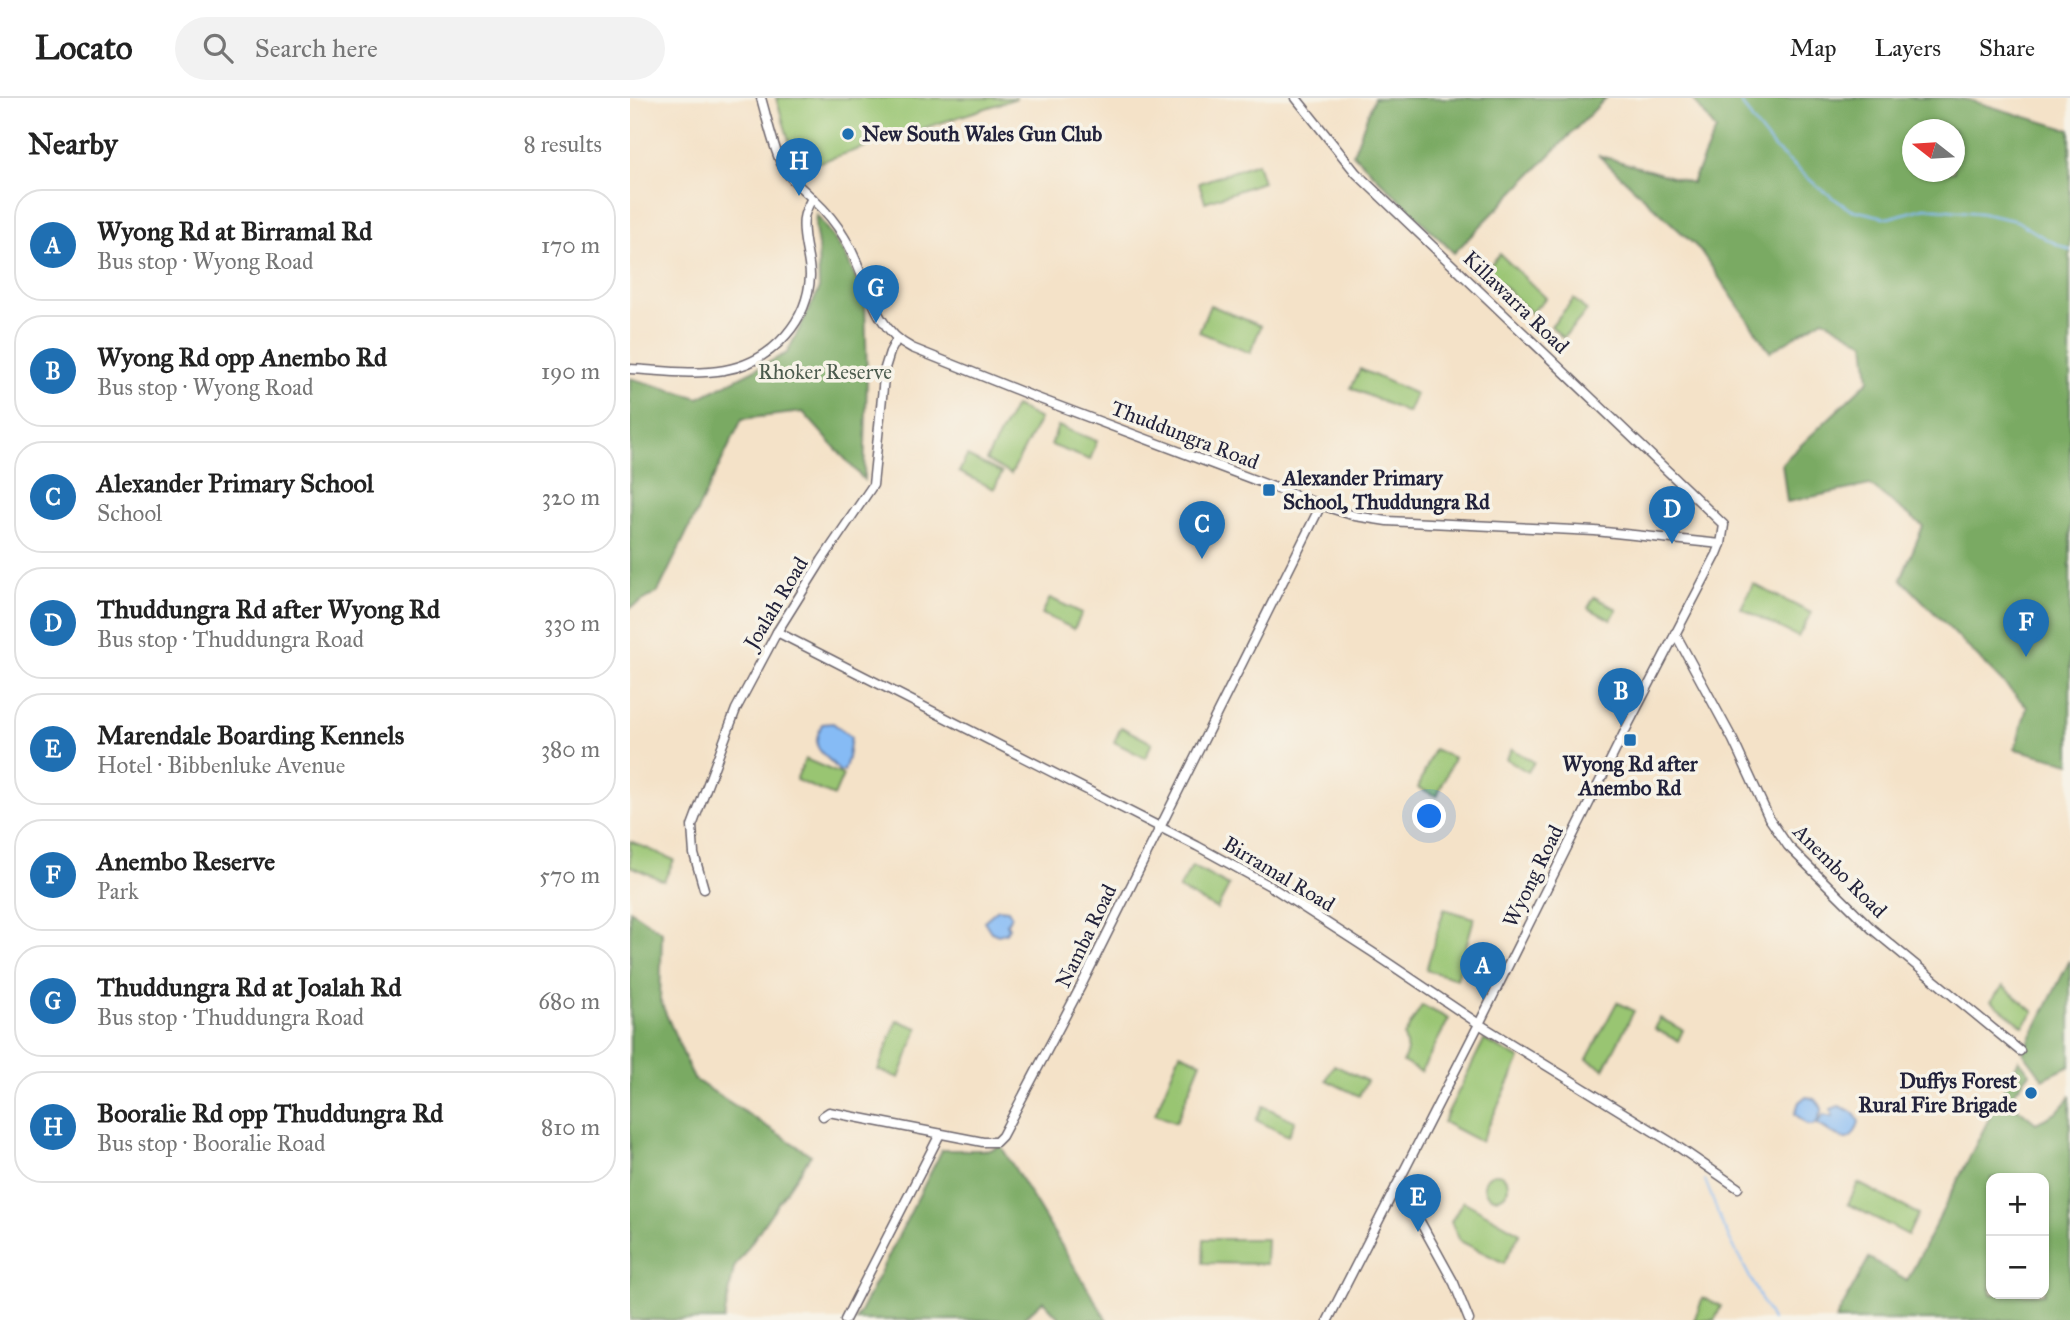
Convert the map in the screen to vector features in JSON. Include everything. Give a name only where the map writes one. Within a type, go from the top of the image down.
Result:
[{"type":"street","name":"Thuddungra Road","points":[[761,98],[784,168],[830,216],[843,234],[878,317],[897,339],[912,348],[1355,516],[1387,521],[1595,531],[1721,544]]},
{"type":"street","name":"Killawarra Road","points":[[1296,98],[1356,173],[1722,522]]},
{"type":"street","points":[[630,369],[704,373],[726,370],[742,367],[775,346],[798,318],[807,295],[810,270],[804,218],[812,198]]},
{"type":"street","name":"Joalah Road","points":[[704,889],[694,854],[692,826],[736,709],[777,632],[829,548],[873,485],[885,368],[897,339]]},
{"type":"street","name":"Namba Road","points":[[822,1116],[829,1112],[989,1143],[996,1142],[1002,1136],[1081,986],[1321,505]]},
{"type":"street","name":"Wyong Road","points":[[1328,1320],[1721,544],[1724,530],[1722,522]]},
{"type":"street","name":"Birramal Road","points":[[777,632],[1197,845],[1270,886],[1479,1024],[1674,1144],[1738,1188]]},
{"type":"street","name":"Anembo Road","points":[[1675,632],[1718,710],[1769,818],[1787,846],[1872,929],[2020,1051]]},
{"type":"street","points":[[845,1320],[940,1134]]},
{"type":"street","points":[[1396,1186],[1406,1196],[1454,1283],[1469,1320]]},
{"type":"green space","name":"New South Wales Gun Club","points":[[776,98],[1017,98],[798,169]]},
{"type":"green space","points":[[1374,98],[1606,98],[1454,253],[1353,154]]},
{"type":"green space","points":[[1692,98],[1951,98],[1969,100],[2070,130],[2070,763],[2015,749],[2027,707],[1901,579],[1923,526],[1870,485],[1787,502],[1782,463],[1869,380],[1865,343],[1823,319],[1770,352],[1700,250],[1598,155],[1692,183],[1716,130]]},
{"type":"green space","points":[[1257,163],[1263,182],[1205,202],[1199,183]]},
{"type":"green space","name":"Rhoker Reserve","points":[[816,214],[845,254],[865,299],[867,378],[864,480],[803,412],[742,419],[658,592],[630,608],[630,378],[699,398],[787,353],[819,290]]},
{"type":"green space","points":[[1500,254],[1546,298],[1531,313],[1486,269]]},
{"type":"green space","points":[[1574,299],[1587,311],[1563,338],[1551,326]]},
{"type":"green space","points":[[1210,305],[1261,326],[1250,353],[1199,332]]},
{"type":"green space","points":[[1360,369],[1416,394],[1408,413],[1351,388]]},
{"type":"green space","points":[[1015,406],[1040,419],[1011,474],[986,460]]},
{"type":"green space","points":[[1058,426],[1097,441],[1090,460],[1051,445]]},
{"type":"green space","points":[[967,456],[1002,473],[994,489],[959,472]]},
{"type":"green space","points":[[1753,584],[1811,613],[1798,637],[1741,608]]},
{"type":"green space","points":[[1594,597],[1617,609],[1611,620],[1588,608]]},
{"type":"green space","points":[[1050,598],[1082,613],[1074,629],[1042,614]]},
{"type":"green space","points":[[1121,727],[1152,743],[1145,758],[1114,742]]},
{"type":"green space","points":[[1434,749],[1454,758],[1437,796],[1418,788]]},
{"type":"green space","points":[[1512,749],[1534,762],[1528,772],[1506,759]]},
{"type":"green space","points":[[805,759],[843,775],[834,796],[796,780]]},
{"type":"green space","points":[[630,841],[674,860],[664,881],[630,866]]},
{"type":"green space","points":[[1192,866],[1229,886],[1217,909],[1179,889]]},
{"type":"green space","points":[[1444,909],[1474,918],[1457,979],[1426,970]]},
{"type":"green space","points":[[630,910],[662,932],[660,1000],[694,1079],[811,1155],[734,1268],[724,1320],[630,1320]]},
{"type":"green space","points":[[2070,960],[2070,1066],[2043,1079],[2023,1052]]},
{"type":"green space","points":[[2003,986],[2034,1012],[2023,1026],[1991,1001]]},
{"type":"green space","points":[[1617,1002],[1634,1011],[1604,1069],[1587,1059]]},
{"type":"green space","points":[[1422,1005],[1449,1019],[1421,1072],[1403,1062],[1407,1051],[1404,1036]]},
{"type":"green space","points":[[1660,1018],[1683,1030],[1678,1041],[1655,1029]]},
{"type":"green space","points":[[897,1020],[918,1028],[899,1078],[878,1070]]},
{"type":"green space","points":[[1484,1040],[1520,1059],[1481,1142],[1443,1122]]},
{"type":"green space","points":[[1180,1053],[1201,1062],[1176,1123],[1155,1114]]},
{"type":"green space","points":[[2019,1059],[2030,1073],[2008,1100],[2036,1123],[2056,1113],[2070,1097],[2070,1320],[1835,1320],[1869,1258],[1907,1281]]},
{"type":"green space","points":[[1334,1065],[1367,1081],[1359,1096],[1326,1080]]},
{"type":"green space","points":[[1263,1106],[1295,1121],[1288,1136],[1256,1120]]},
{"type":"green space","points":[[1001,1146],[1107,1320],[1061,1320],[1043,1301],[1022,1320],[856,1320],[942,1150],[990,1150]]},
{"type":"green space","points":[[1496,1174],[1507,1181],[1508,1186],[1501,1197],[1496,1198],[1485,1191],[1484,1186],[1491,1175]]},
{"type":"green space","points":[[1858,1183],[1918,1214],[1908,1235],[1848,1204]]},
{"type":"green space","points":[[1463,1201],[1520,1233],[1504,1263],[1460,1241],[1451,1222]]},
{"type":"green space","points":[[1204,1239],[1267,1239],[1266,1264],[1203,1263]]},
{"type":"green space","points":[[1703,1298],[1721,1306],[1715,1320],[1694,1320]]},
{"type":"water","points":[[833,723],[851,737],[844,771],[839,771],[818,746],[818,734],[822,724]]},
{"type":"water","points":[[998,909],[1008,910],[1011,915],[1006,933],[998,935],[991,932],[984,921]]},
{"type":"water","points":[[1805,1097],[1816,1100],[1822,1109],[1813,1125],[1808,1125],[1795,1114],[1799,1102]]},
{"type":"water","points":[[1839,1106],[1856,1116],[1859,1122],[1855,1132],[1846,1139],[1817,1124],[1823,1115],[1833,1117],[1831,1109]]},
{"type":"waterway","points":[[1738,98],[1774,148],[1817,186],[1849,209],[1888,218],[1925,208],[1980,213],[2017,221],[2070,250]]},
{"type":"waterway","points":[[1705,1180],[1723,1226],[1772,1320]]},
{"type":"place","name":"New South Wales Gun Club","points":[[848,134]]},
{"type":"place","name":"Booralie Rd opp Thuddungra Rd","points":[[799,196]]},
{"type":"place","name":"Thuddungra Rd at Joalah Rd","points":[[876,323]]},
{"type":"place","name":"Alexander Primary School, Thuddungra Rd","points":[[1269,490]]},
{"type":"place","name":"Thuddungra Rd after Wyong Rd","points":[[1672,544]]},
{"type":"place","name":"Alexander Primary School","points":[[1202,559]]},
{"type":"place","name":"Anembo Reserve","points":[[2026,657]]},
{"type":"place","name":"Wyong Rd opp Anembo Rd","points":[[1621,726]]},
{"type":"place","name":"Wyong Rd after Anembo Rd","points":[[1630,740]]},
{"type":"place","name":"Wyong Rd at Birramal Rd","points":[[1483,1000]]},
{"type":"place","name":"Duffys Forest Rural Fire Brigade","points":[[2031,1093]]},
{"type":"place","name":"Marendale Boarding Kennels","points":[[1418,1232]]}]
